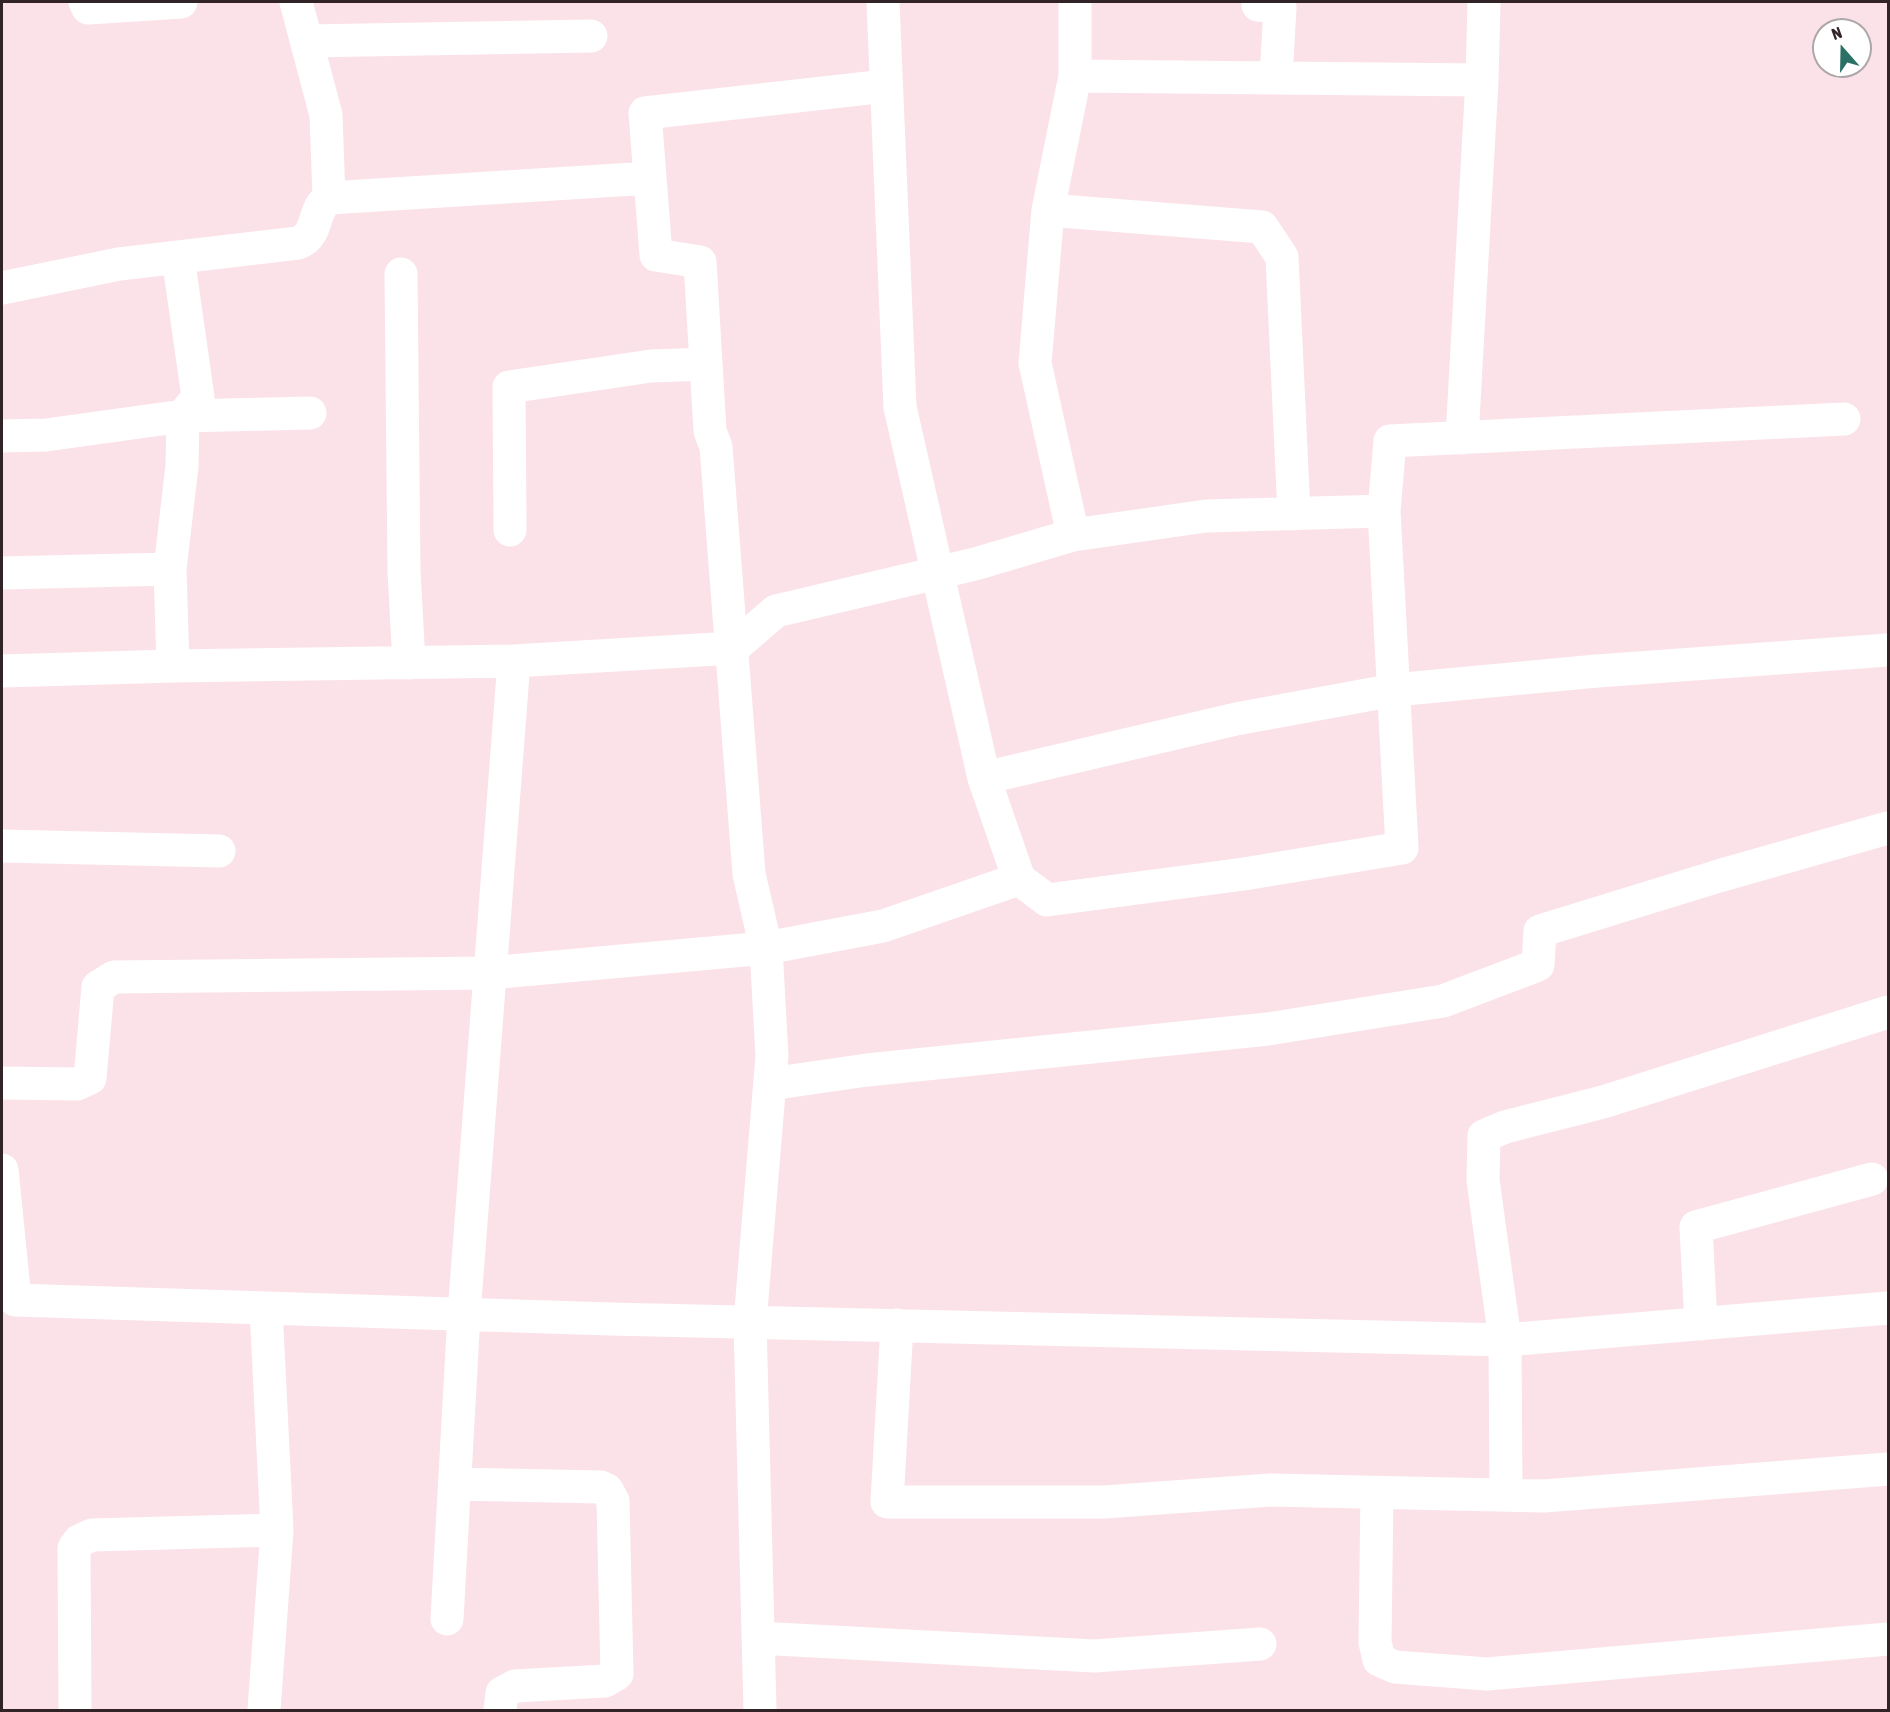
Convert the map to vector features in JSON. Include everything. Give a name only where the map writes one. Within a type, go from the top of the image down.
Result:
[{"type":"street","points":[[85,2],[87,8],[181,2]]},
{"type":"street","points":[[296,2],[309,41],[326,115],[329,198]]},
{"type":"street","points":[[883,2],[900,407],[984,778],[1019,879],[1047,900],[1244,874],[1402,848],[1384,512],[1390,441],[1844,419]]},
{"type":"street","points":[[1073,535],[1035,363],[1048,210],[1075,76],[1076,2]]},
{"type":"street","points":[[1258,2],[1257,5],[1280,7],[1276,78]]},
{"type":"street","points":[[1462,438],[1482,80],[1484,2]]},
{"type":"street","points":[[309,41],[591,36]]},
{"type":"street","points":[[1075,76],[1482,80]]},
{"type":"street","points":[[760,1710],[750,1322],[772,1056],[766,948],[749,874],[716,447],[710,431],[700,262],[656,255],[645,113],[886,86]]},
{"type":"street","points":[[2,288],[69,272],[304,240],[315,224],[320,206],[329,198],[650,178]]},
{"type":"street","points":[[1048,210],[1262,227],[1282,257],[1294,514]]},
{"type":"street","points":[[172,666],[170,569],[182,466],[183,416],[198,397],[178,257]]},
{"type":"street","points":[[401,274],[404,572],[409,663]]},
{"type":"street","points":[[510,530],[509,387],[651,366],[706,364]]},
{"type":"street","points":[[2,436],[46,435],[183,416],[310,413]]},
{"type":"street","points":[[2,671],[514,661],[733,648],[776,611],[939,573],[1073,535],[1206,516],[1384,512]]},
{"type":"street","points":[[2,573],[170,569]]},
{"type":"street","points":[[984,778],[1236,719],[1394,690],[1888,650]]},
{"type":"street","points":[[447,1619],[464,1314],[514,661]]},
{"type":"street","points":[[770,1084],[867,1070],[1268,1029],[1443,1001],[1538,965],[1540,931],[1722,875],[1888,828]]},
{"type":"street","points":[[2,846],[219,851]]},
{"type":"street","points":[[2,1083],[77,1084],[90,1078],[98,987],[114,977],[489,973],[766,948],[883,926],[1019,879]]},
{"type":"street","points":[[1506,1495],[1505,1340],[1483,1180],[1484,1136],[1505,1127],[1603,1102],[1888,1012]]},
{"type":"street","points":[[2,1170],[15,1300],[750,1322],[1505,1340],[1888,1308]]},
{"type":"street","points":[[1701,1324],[1696,1227],[1872,1179]]},
{"type":"street","points":[[264,1710],[277,1530],[266,1308]]},
{"type":"street","points":[[897,1325],[887,1502],[1104,1502],[1271,1490],[1544,1496],[1888,1469]]},
{"type":"street","points":[[455,1485],[601,1487],[607,1490],[613,1501],[616,1674],[605,1681],[514,1686],[502,1693],[500,1710]]},
{"type":"street","points":[[1377,1493],[1375,1642],[1379,1660],[1395,1668],[1486,1674],[1888,1639]]},
{"type":"street","points":[[75,1710],[74,1548],[79,1541],[93,1534],[277,1530]]},
{"type":"street","points":[[758,1638],[1094,1656],[1260,1644]]}]
